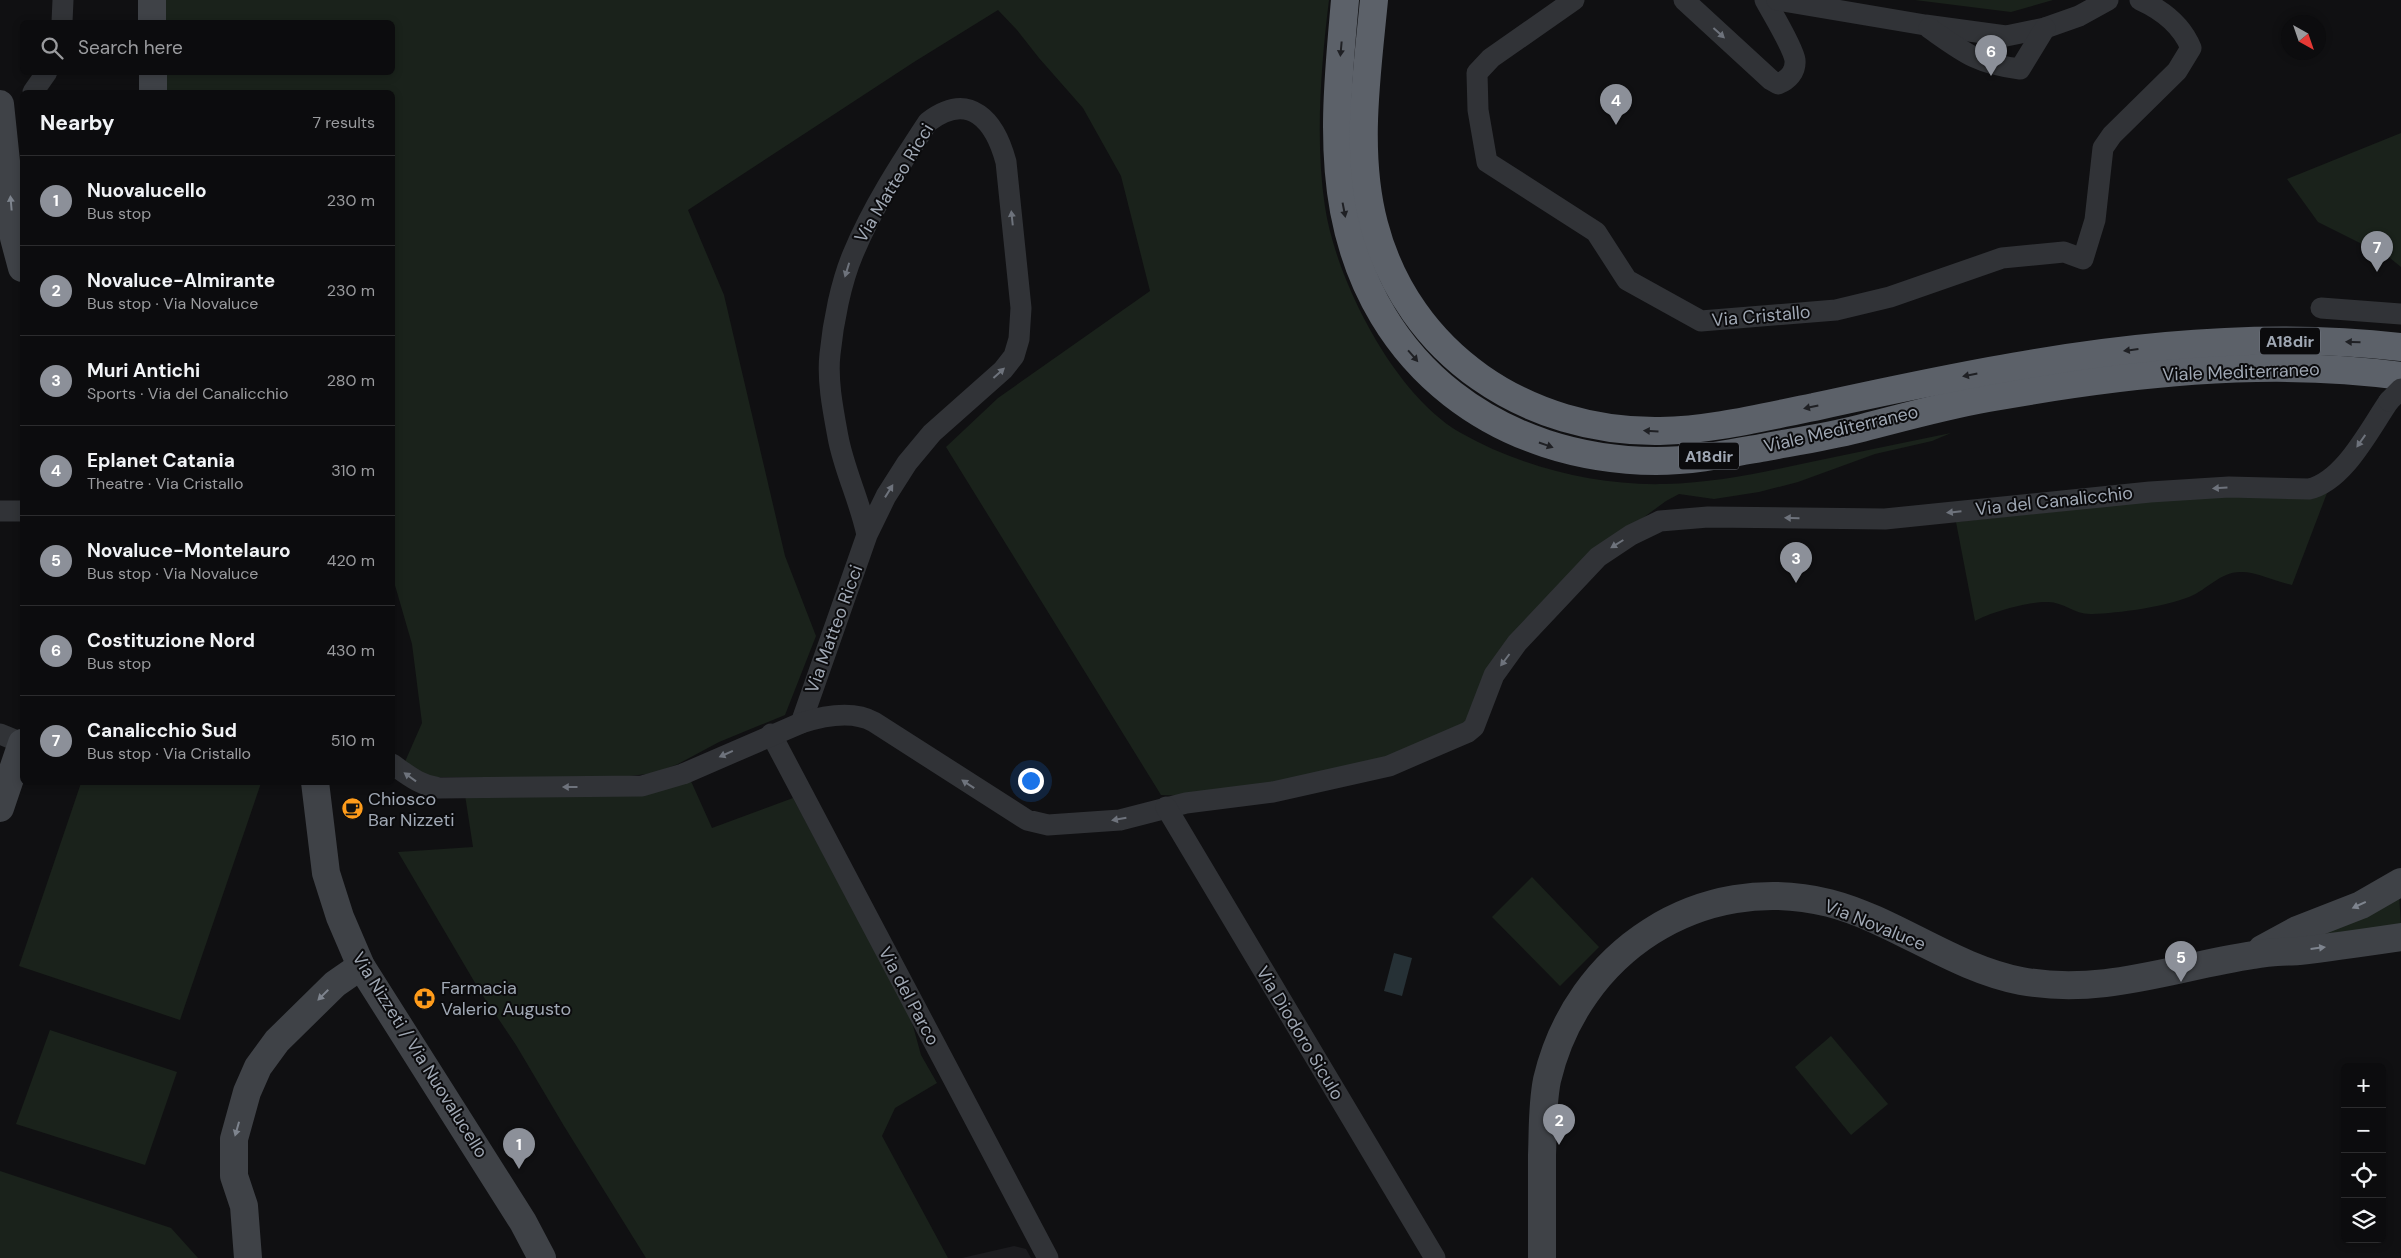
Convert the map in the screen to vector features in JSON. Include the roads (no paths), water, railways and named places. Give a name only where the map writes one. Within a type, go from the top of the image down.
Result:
[{"type":"highway","name":"Viale Mediterraneo","points":[[1346,0],[1338,74],[1336,126],[1339,175],[1344,212],[1357,259],[1378,306],[1402,344],[1426,372],[1452,395],[1506,429],[1540,443],[1586,456],[1658,461],[1720,455],[1855,430],[1923,411],[1989,398],[2121,378],[2198,370],[2286,367],[2351,370],[2401,376]]},
{"type":"highway","name":"Viale Mediterraneo","points":[[1374,0],[1366,77],[1365,143],[1368,187],[1374,224],[1388,264],[1411,305],[1435,338],[1466,368],[1497,390],[1531,408],[1578,423],[1621,429],[1660,431],[1723,426],[2024,365],[2151,348],[2282,341],[2357,342],[2401,347]]},
{"type":"highway","points":[[2121,378],[2220,386],[2350,386],[2397,394]]},
{"type":"main road","points":[[152,0],[152,20]]},
{"type":"main road","points":[[153,75],[153,90]]},
{"type":"main road","points":[[8,105],[7,242],[20,265]]},
{"type":"main road","points":[[0,808],[20,749]]},
{"type":"main road","name":"Via Nizzeti / Via Nuovalucello","points":[[315,785],[326,873],[340,917],[362,966],[523,1222],[542,1258]]},
{"type":"main road","points":[[2252,955],[2297,930],[2361,905],[2401,882]]},
{"type":"main road","name":"Via Novaluce","points":[[1542,1258],[1543,1113],[1547,1083],[1555,1051],[1579,1004],[1603,973],[1634,942],[1667,921],[1702,906],[1735,898],[1765,895],[1797,896],[1833,904],[1878,922],[1941,952],[1996,973],[2019,980],[2057,984],[2125,981],[2252,955]]},
{"type":"main road","points":[[2252,955],[2401,938]]},
{"type":"main road","points":[[248,1258],[244,1206],[234,1176],[234,1139],[247,1092],[258,1067],[277,1041],[335,984],[362,966]]},
{"type":"street","points":[[62,20],[63,0]]},
{"type":"street","name":"Via Cristallo","points":[[1574,0],[1491,58],[1477,73],[1478,110],[1487,162],[1596,232],[1628,280],[1701,321],[1836,310],[1890,297],[2002,258],[2064,252],[2082,259],[2095,220],[2104,148],[2112,135],[2177,71],[2191,48],[2187,38],[2172,20],[2140,0]]},
{"type":"street","points":[[1684,0],[1771,80],[1778,84],[1787,80],[1792,73],[1795,60],[1765,0]]},
{"type":"street","points":[[1777,0],[1925,26],[2006,36],[2045,28],[2079,16],[2108,0]]},
{"type":"street","points":[[1925,26],[1967,54],[1993,66],[2020,69],[2045,28]]},
{"type":"street","points":[[34,90],[45,75]]},
{"type":"street","name":"Via Matteo Ricci","points":[[801,722],[867,535],[886,496],[907,463],[932,433],[1003,370],[1014,356],[1019,339],[1021,308],[1006,162],[1000,141],[992,126],[981,116],[966,109],[952,108],[938,114],[928,122],[865,227],[852,255],[843,284],[830,353],[829,371],[838,439],[862,510],[867,535]]},
{"type":"street","points":[[2321,308],[2401,314]]},
{"type":"street","name":"Via del Canalicchio","points":[[1166,807],[1273,792],[1389,766],[1468,732],[1474,727],[1494,675],[1518,643],[1598,557],[1632,535],[1660,521],[1708,517],[1885,519],[2150,492],[2229,487],[2309,489],[2321,486],[2338,474],[2397,394]]},
{"type":"street","points":[[0,511],[20,510]]},
{"type":"street","points":[[395,766],[426,786],[439,788],[634,786],[662,781],[683,774],[801,722],[815,718],[863,716],[1027,820],[1048,825],[1120,820],[1166,807]]},
{"type":"street","points":[[0,734],[20,742]]},
{"type":"street","name":"Via del Parco","points":[[771,734],[1048,1258]]},
{"type":"street","name":"Via Diodoro Siculo","points":[[1166,807],[1435,1258]]},
{"type":"place","name":"Costituzione Nord","points":[[1991,76]]},
{"type":"place","name":"Eplanet Catania","points":[[1616,125]]},
{"type":"place","name":"Canalicchio Sud","points":[[2377,272]]},
{"type":"place","name":"Muri Antichi","points":[[1796,583]]},
{"type":"place","name":"Chiosco Bar Nizzeti","points":[[352,809]]},
{"type":"place","name":"Novaluce-Montelauro","points":[[2181,982]]},
{"type":"place","name":"Farmacia Valerio Augusto","points":[[425,998]]},
{"type":"place","name":"Novaluce-Almirante","points":[[1559,1145]]},
{"type":"place","name":"Nuovalucello","points":[[519,1169]]}]
